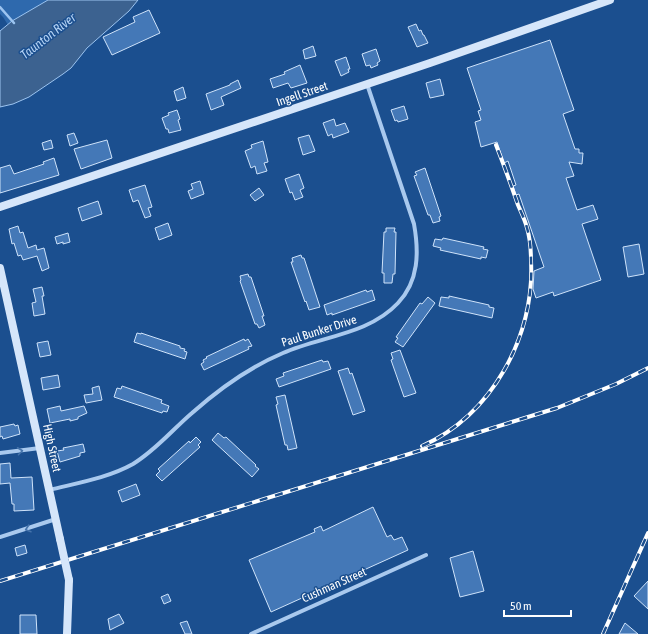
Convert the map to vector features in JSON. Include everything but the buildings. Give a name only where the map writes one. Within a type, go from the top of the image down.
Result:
[{"type":"street","name":"Ingell Street","points":[[0,208],[610,0]]},
{"type":"street","name":"Paul Bunker Drive","points":[[49,490],[97,478],[131,465],[162,442],[201,405],[247,372],[271,358],[294,348],[369,324],[383,316],[400,302],[414,277],[417,240],[414,224],[367,84]]},
{"type":"street","name":"High Street","points":[[0,268],[69,580],[67,634]]},
{"type":"street","points":[[0,453],[40,448]]},
{"type":"street","points":[[0,537],[56,519]]},
{"type":"street","name":"Cushman Street","points":[[251,634],[259,632],[426,555]]},
{"type":"shaded area","points":[[0,0],[48,0],[8,25],[0,14]]},
{"type":"water","name":"Taunton River","points":[[48,0],[138,0],[129,11],[87,48],[71,68],[29,97],[13,104],[0,107],[0,31],[12,21]]},
{"type":"waterway","points":[[0,7],[14,23]]},
{"type":"railway","points":[[422,446],[447,432],[469,415],[488,394],[504,370],[517,344],[526,317],[530,289],[531,257],[529,236],[496,145]]},
{"type":"railway","points":[[0,581],[557,408],[616,384],[648,368]]},
{"type":"railway","points":[[603,634],[648,533]]}]
